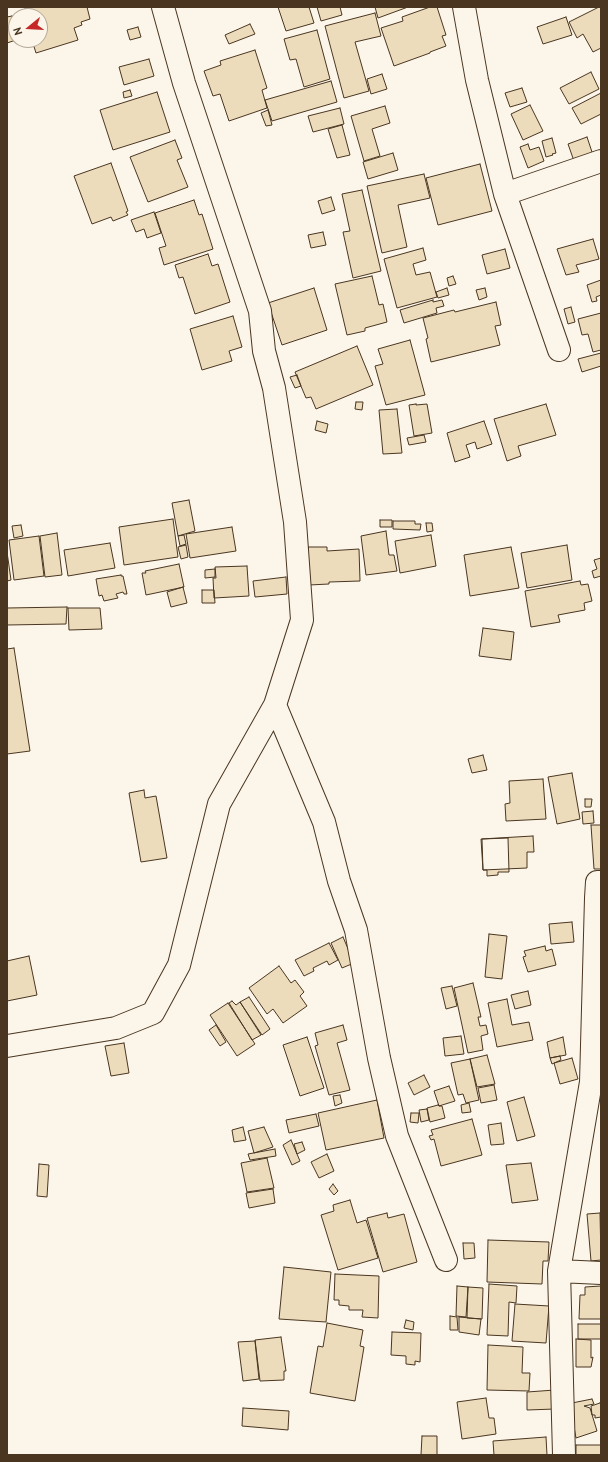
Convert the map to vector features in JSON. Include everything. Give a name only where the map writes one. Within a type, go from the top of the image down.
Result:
[{"type":"street","points":[[7,1046],[116,1028],[153,1013],[179,966],[219,804],[275,705],[302,620],[295,522],[275,395],[264,351],[260,312],[184,83],[163,7]]},
{"type":"street","points":[[464,7],[477,80],[505,194],[559,350]]},
{"type":"street","points":[[505,194],[601,162]]},
{"type":"street","points":[[275,705],[324,822],[339,881],[356,930],[379,1058],[397,1136],[446,1260]]},
{"type":"street","points":[[564,1455],[559,1271],[590,1082],[596,898],[597,882],[601,882]]},
{"type":"street","points":[[559,1271],[601,1273]]},
{"type":"building","points":[[87,7],[90,19],[81,22],[82,25],[74,28],[78,40],[36,53],[34,48],[48,48],[48,8],[25,8]]},
{"type":"building","points":[[278,7],[309,7],[314,23],[286,31]]},
{"type":"building","points":[[317,7],[340,7],[342,15],[321,21]]},
{"type":"building","points":[[375,7],[408,7],[378,18]]},
{"type":"building","points":[[430,7],[437,7],[446,35],[442,36],[446,46],[394,66],[381,28],[403,21],[402,17]]},
{"type":"building","points":[[601,7],[601,48],[593,52],[583,34],[577,38],[569,22]]},
{"type":"building","points":[[375,13],[381,36],[355,42],[369,91],[344,98],[325,26]]},
{"type":"building","points":[[7,17],[8,17],[7,43]]},
{"type":"building","points":[[566,17],[572,35],[543,44],[537,27]]},
{"type":"building","points":[[250,24],[255,34],[229,44],[225,35]]},
{"type":"building","points":[[138,27],[141,37],[130,40],[127,30]]},
{"type":"building","points":[[317,30],[330,79],[304,87],[296,59],[290,60],[284,39]]},
{"type":"building","points":[[255,50],[267,88],[262,90],[267,108],[229,121],[220,94],[213,96],[204,71],[221,65],[220,61]]},
{"type":"building","points":[[149,59],[154,76],[124,85],[119,67]]},
{"type":"building","points":[[591,72],[599,89],[569,104],[560,88]]},
{"type":"building","points":[[382,74],[387,89],[371,94],[367,79]]},
{"type":"building","points":[[331,81],[337,102],[272,121],[265,100]]},
{"type":"building","points":[[522,88],[527,102],[510,107],[505,93]]},
{"type":"building","points":[[130,90],[132,96],[124,98],[123,92]]},
{"type":"building","points":[[157,92],[170,132],[113,150],[100,110]]},
{"type":"building","points":[[601,93],[601,114],[581,124],[572,108]]},
{"type":"building","points":[[530,105],[543,131],[523,140],[511,114]]},
{"type":"building","points":[[385,106],[390,123],[372,129],[380,156],[364,161],[351,116]]},
{"type":"building","points":[[340,108],[344,124],[313,132],[308,116]]},
{"type":"building","points":[[268,110],[272,125],[266,126],[261,113]]},
{"type":"building","points":[[342,125],[350,155],[337,158],[328,129]]},
{"type":"building","points":[[587,137],[593,155],[574,161],[568,144]]},
{"type":"building","points":[[552,138],[556,153],[546,157],[542,141]]},
{"type":"building","points":[[175,140],[182,158],[177,160],[188,187],[148,202],[130,157]]},
{"type":"building","points":[[528,144],[530,150],[539,147],[544,161],[528,168],[520,147]]},
{"type":"building","points":[[393,153],[398,170],[368,179],[363,162]]},
{"type":"building","points":[[111,163],[128,211],[126,212],[128,215],[113,221],[111,217],[92,224],[74,176]]},
{"type":"building","points":[[480,164],[492,211],[438,225],[426,178]]},
{"type":"building","points":[[424,174],[430,198],[398,205],[407,247],[382,253],[367,186]]},
{"type":"building","points":[[362,190],[381,271],[353,278],[343,232],[350,231],[342,194]]},
{"type":"building","points":[[331,197],[335,210],[322,214],[318,201]]},
{"type":"building","points":[[194,200],[199,215],[202,214],[213,249],[164,265],[159,248],[166,246],[155,213]]},
{"type":"building","points":[[154,212],[161,233],[147,238],[144,229],[136,232],[131,220]]},
{"type":"building","points":[[323,232],[326,245],[311,248],[308,235]]},
{"type":"building","points":[[593,239],[599,259],[576,265],[579,272],[566,275],[557,249]]},
{"type":"building","points":[[423,248],[426,260],[413,264],[416,275],[430,272],[437,297],[397,308],[384,259]]},
{"type":"building","points":[[505,249],[510,268],[487,274],[482,255]]},
{"type":"building","points":[[208,254],[212,266],[218,264],[230,302],[195,314],[183,277],[179,278],[175,265]]},
{"type":"building","points":[[372,276],[379,305],[383,304],[387,322],[365,328],[365,331],[347,335],[335,284]]},
{"type":"building","points":[[453,276],[456,284],[449,286],[447,278]]},
{"type":"building","points":[[601,280],[601,295],[596,297],[597,301],[592,302],[587,285]]},
{"type":"building","points":[[314,288],[327,330],[282,345],[268,303]]},
{"type":"building","points":[[447,288],[449,295],[438,298],[436,292]]},
{"type":"building","points":[[485,288],[487,297],[479,300],[476,290]]},
{"type":"building","points":[[433,300],[433,302],[442,300],[444,306],[436,308],[437,313],[404,323],[400,310]]},
{"type":"building","points":[[496,302],[501,325],[495,326],[500,345],[431,362],[426,339],[428,338],[423,318]]},
{"type":"building","points":[[571,307],[575,322],[568,324],[564,309]]},
{"type":"building","points":[[601,313],[601,350],[593,352],[588,334],[582,335],[578,319]]},
{"type":"building","points":[[233,316],[242,347],[229,351],[232,361],[202,370],[190,329]]},
{"type":"building","points":[[410,340],[425,395],[386,405],[375,366],[383,364],[378,349]]},
{"type":"building","points":[[357,346],[373,385],[316,409],[311,397],[306,398],[295,372]]},
{"type":"building","points":[[601,353],[601,366],[582,372],[578,359]]},
{"type":"building","points":[[297,375],[301,386],[295,388],[290,377]]},
{"type":"building","points":[[356,402],[363,402],[362,410],[355,409]]},
{"type":"building","points":[[427,404],[432,433],[414,436],[409,405]]},
{"type":"building","points":[[546,404],[556,435],[518,446],[521,456],[507,461],[494,419]]},
{"type":"building","points":[[397,409],[402,453],[383,454],[379,410]]},
{"type":"building","points":[[317,421],[328,424],[326,433],[315,430]]},
{"type":"building","points":[[484,421],[492,444],[477,449],[475,442],[466,445],[470,457],[455,462],[447,433]]},
{"type":"building","points":[[424,435],[426,442],[409,445],[407,438]]},
{"type":"building","points":[[189,500],[195,531],[178,536],[172,503]]},
{"type":"building","points":[[173,519],[178,557],[124,565],[119,527]]},
{"type":"building","points":[[380,520],[392,520],[392,527],[380,527]]},
{"type":"building","points":[[393,521],[415,521],[415,524],[421,524],[420,530],[393,529]]},
{"type":"building","points":[[426,523],[432,523],[433,531],[427,532]]},
{"type":"building","points":[[21,525],[23,536],[14,538],[12,526]]},
{"type":"building","points":[[232,527],[236,551],[190,558],[186,534]]},
{"type":"building","points":[[386,531],[389,555],[394,555],[397,571],[366,575],[361,536]]},
{"type":"building","points":[[57,533],[62,575],[45,577],[40,536]]},
{"type":"building","points":[[184,535],[186,544],[180,546],[178,536]]},
{"type":"building","points":[[431,535],[436,566],[400,573],[395,541]]},
{"type":"building","points":[[39,536],[44,576],[14,580],[9,540]]},
{"type":"building","points":[[110,543],[115,568],[68,576],[64,550]]},
{"type":"building","points":[[186,545],[188,557],[181,559],[178,547]]},
{"type":"building","points":[[567,545],[572,580],[527,588],[521,553]]},
{"type":"building","points":[[308,547],[327,547],[327,551],[359,549],[360,581],[329,582],[329,584],[309,585]]},
{"type":"building","points":[[511,547],[519,588],[470,596],[464,555]]},
{"type":"building","points":[[7,552],[11,580],[7,581]]},
{"type":"building","points":[[601,558],[601,576],[594,578],[592,571],[597,569],[594,560]]},
{"type":"building","points":[[179,564],[184,587],[146,595],[142,573],[146,573],[145,571]]},
{"type":"building","points":[[247,566],[249,596],[214,598],[213,578],[216,578],[215,567]]},
{"type":"building","points":[[215,569],[215,577],[205,578],[205,570]]},
{"type":"building","points":[[121,575],[123,576],[127,594],[124,594],[123,592],[116,594],[118,598],[104,601],[102,595],[99,596],[96,579]]},
{"type":"building","points":[[286,577],[287,594],[255,597],[253,581]]},
{"type":"building","points":[[580,581],[581,585],[588,584],[592,601],[584,603],[585,610],[558,615],[560,622],[531,627],[525,591]]},
{"type":"building","points":[[183,587],[187,603],[171,607],[167,592]]},
{"type":"building","points":[[202,590],[214,590],[215,603],[202,603]]},
{"type":"building","points":[[67,607],[66,624],[7,625],[7,608]]},
{"type":"building","points":[[68,608],[100,608],[102,629],[69,630]]},
{"type":"building","points":[[483,628],[514,632],[511,660],[479,656]]},
{"type":"building","points":[[14,648],[30,751],[7,754],[7,649]]},
{"type":"building","points":[[483,755],[487,770],[472,773],[468,759]]},
{"type":"building","points":[[572,773],[580,819],[557,824],[548,777]]},
{"type":"building","points":[[543,779],[546,819],[506,821],[505,804],[510,803],[509,781]]},
{"type":"building","points":[[144,790],[145,798],[156,796],[167,858],[141,862],[129,793]]},
{"type":"building","points":[[585,799],[592,799],[591,807],[585,807]]},
{"type":"building","points":[[593,811],[594,823],[583,824],[582,812]]},
{"type":"building","points":[[591,825],[601,825],[601,869],[594,869]]},
{"type":"building","points":[[533,836],[534,852],[527,852],[527,868],[483,870],[481,839]]},
{"type":"building","points":[[508,838],[509,872],[498,872],[498,875],[487,876],[487,870],[483,870],[482,839]]},
{"type":"building","points":[[572,922],[574,942],[551,944],[549,924]]},
{"type":"building","points":[[489,934],[507,936],[502,979],[485,977]]},
{"type":"building","points":[[343,937],[354,963],[342,968],[331,943]]},
{"type":"building","points":[[329,943],[338,960],[329,965],[327,961],[313,968],[314,971],[304,976],[295,960]]},
{"type":"building","points":[[545,946],[546,951],[552,949],[556,965],[528,972],[523,957],[526,956],[524,951]]},
{"type":"building","points":[[29,956],[37,995],[7,1001],[7,961]]},
{"type":"building","points":[[279,966],[291,983],[295,980],[304,992],[300,996],[307,1006],[283,1023],[273,1009],[267,1014],[249,988]]},
{"type":"building","points":[[473,983],[481,1017],[478,1017],[480,1026],[486,1025],[488,1034],[481,1036],[483,1050],[468,1053],[454,988]]},
{"type":"building","points":[[452,986],[457,1006],[446,1009],[441,988]]},
{"type":"building","points":[[528,991],[531,1005],[515,1009],[511,995]]},
{"type":"building","points":[[249,997],[270,1029],[262,1035],[240,1002]]},
{"type":"building","points":[[507,999],[512,1025],[529,1022],[533,1040],[497,1047],[488,1003]]},
{"type":"building","points":[[232,1001],[236,1005],[240,1002],[261,1035],[252,1040],[229,1003]]},
{"type":"building","points":[[228,1003],[255,1044],[237,1056],[210,1015]]},
{"type":"building","points":[[216,1025],[226,1042],[220,1046],[209,1030]]},
{"type":"building","points":[[343,1025],[347,1040],[337,1043],[350,1090],[329,1095],[315,1046],[318,1045],[315,1033]]},
{"type":"building","points":[[461,1036],[464,1054],[445,1056],[443,1038]]},
{"type":"building","points":[[307,1037],[324,1088],[300,1096],[283,1045]]},
{"type":"building","points":[[563,1037],[566,1055],[550,1058],[547,1042]]},
{"type":"building","points":[[124,1043],[129,1073],[111,1076],[105,1046]]},
{"type":"building","points":[[487,1055],[495,1084],[477,1087],[470,1059]]},
{"type":"building","points":[[560,1056],[561,1060],[552,1064],[550,1058]]},
{"type":"building","points":[[572,1058],[578,1079],[560,1084],[554,1063]]},
{"type":"building","points":[[470,1059],[479,1100],[466,1103],[463,1094],[458,1095],[451,1063]]},
{"type":"building","points":[[424,1075],[430,1087],[414,1095],[408,1083]]},
{"type":"building","points":[[494,1085],[497,1100],[481,1103],[478,1088]]},
{"type":"building","points":[[449,1086],[455,1101],[439,1106],[434,1091]]},
{"type":"building","points":[[340,1095],[342,1103],[335,1106],[333,1096]]},
{"type":"building","points":[[524,1097],[535,1136],[517,1141],[507,1102]]},
{"type":"building","points":[[377,1100],[384,1138],[326,1150],[318,1113]]},
{"type":"building","points":[[469,1103],[471,1112],[462,1113],[461,1105]]},
{"type":"building","points":[[438,1105],[442,1106],[445,1118],[430,1122],[427,1108]]},
{"type":"building","points":[[427,1109],[429,1120],[421,1122],[419,1110]]},
{"type":"building","points":[[411,1113],[419,1113],[418,1123],[410,1122]]},
{"type":"building","points":[[316,1114],[319,1126],[289,1133],[286,1120]]},
{"type":"building","points":[[472,1119],[482,1155],[441,1166],[434,1139],[431,1140],[429,1136],[433,1135],[431,1130]]},
{"type":"building","points":[[501,1123],[504,1144],[491,1145],[488,1125]]},
{"type":"building","points":[[243,1127],[246,1140],[234,1142],[232,1130]]},
{"type":"building","points":[[264,1127],[273,1147],[254,1153],[248,1131]]},
{"type":"building","points":[[291,1140],[300,1161],[292,1165],[283,1145]]},
{"type":"building","points":[[302,1142],[305,1150],[297,1154],[294,1144]]},
{"type":"building","points":[[275,1149],[276,1156],[250,1160],[248,1154]]},
{"type":"building","points":[[327,1154],[334,1171],[319,1178],[311,1162]]},
{"type":"building","points":[[267,1158],[274,1188],[247,1192],[241,1163]]},
{"type":"building","points":[[531,1163],[538,1200],[512,1203],[506,1165]]},
{"type":"building","points":[[39,1164],[49,1165],[47,1197],[37,1196]]},
{"type":"building","points":[[333,1184],[338,1191],[334,1195],[329,1189]]},
{"type":"building","points":[[273,1189],[275,1203],[249,1208],[246,1193]]},
{"type":"building","points":[[350,1200],[357,1223],[366,1220],[378,1258],[338,1270],[321,1215],[334,1211],[333,1205]]},
{"type":"building","points":[[387,1213],[388,1218],[404,1214],[417,1262],[383,1272],[367,1218]]},
{"type":"building","points":[[600,1213],[601,1260],[591,1261],[587,1214]]},
{"type":"building","points":[[488,1240],[549,1242],[548,1261],[543,1261],[542,1284],[487,1282]]},
{"type":"building","points":[[463,1243],[474,1243],[475,1258],[464,1259]]},
{"type":"building","points":[[284,1267],[331,1272],[326,1322],[279,1319]]},
{"type":"building","points":[[335,1274],[379,1276],[378,1318],[362,1317],[363,1310],[349,1310],[349,1306],[339,1305],[339,1300],[334,1300]]},
{"type":"building","points":[[489,1284],[517,1286],[516,1303],[509,1302],[508,1336],[487,1335]]},
{"type":"building","points":[[457,1286],[468,1287],[466,1317],[456,1316]]},
{"type":"building","points":[[601,1286],[601,1319],[579,1319],[580,1295],[585,1295],[585,1287]]},
{"type":"building","points":[[468,1287],[483,1288],[482,1319],[467,1318]]},
{"type":"building","points":[[515,1304],[549,1306],[546,1343],[512,1341]]},
{"type":"building","points":[[450,1316],[457,1317],[458,1330],[450,1330]]},
{"type":"building","points":[[459,1317],[481,1319],[479,1335],[459,1332]]},
{"type":"building","points":[[406,1320],[414,1322],[413,1330],[404,1328]]},
{"type":"building","points":[[327,1323],[363,1330],[360,1346],[364,1347],[355,1401],[310,1393],[318,1346],[323,1347]]},
{"type":"building","points":[[578,1324],[601,1324],[601,1339],[578,1339]]},
{"type":"building","points":[[392,1332],[421,1333],[420,1362],[415,1361],[415,1365],[406,1364],[406,1356],[391,1355]]},
{"type":"building","points":[[281,1337],[286,1371],[284,1371],[284,1380],[260,1381],[255,1340]]},
{"type":"building","points":[[576,1339],[591,1340],[591,1358],[593,1357],[591,1367],[576,1367]]},
{"type":"building","points":[[255,1341],[259,1379],[243,1381],[238,1342]]},
{"type":"building","points":[[488,1345],[523,1347],[522,1373],[530,1373],[529,1391],[487,1390]]},
{"type":"building","points":[[555,1390],[555,1409],[527,1410],[527,1392]]},
{"type":"building","points":[[486,1398],[489,1418],[494,1418],[496,1434],[462,1439],[457,1402]]},
{"type":"building","points":[[592,1399],[594,1404],[584,1406],[590,1408],[597,1431],[576,1438],[572,1403]]},
{"type":"building","points":[[601,1400],[601,1417],[595,1418],[595,1415],[592,1415],[591,1406],[600,1403]]},
{"type":"building","points":[[243,1408],[289,1411],[288,1430],[242,1426]]},
{"type":"building","points":[[422,1436],[437,1436],[437,1455],[421,1455]]},
{"type":"building","points":[[546,1437],[547,1455],[494,1455],[493,1441]]},
{"type":"building","points":[[576,1445],[601,1445],[601,1455],[576,1455]]}]
